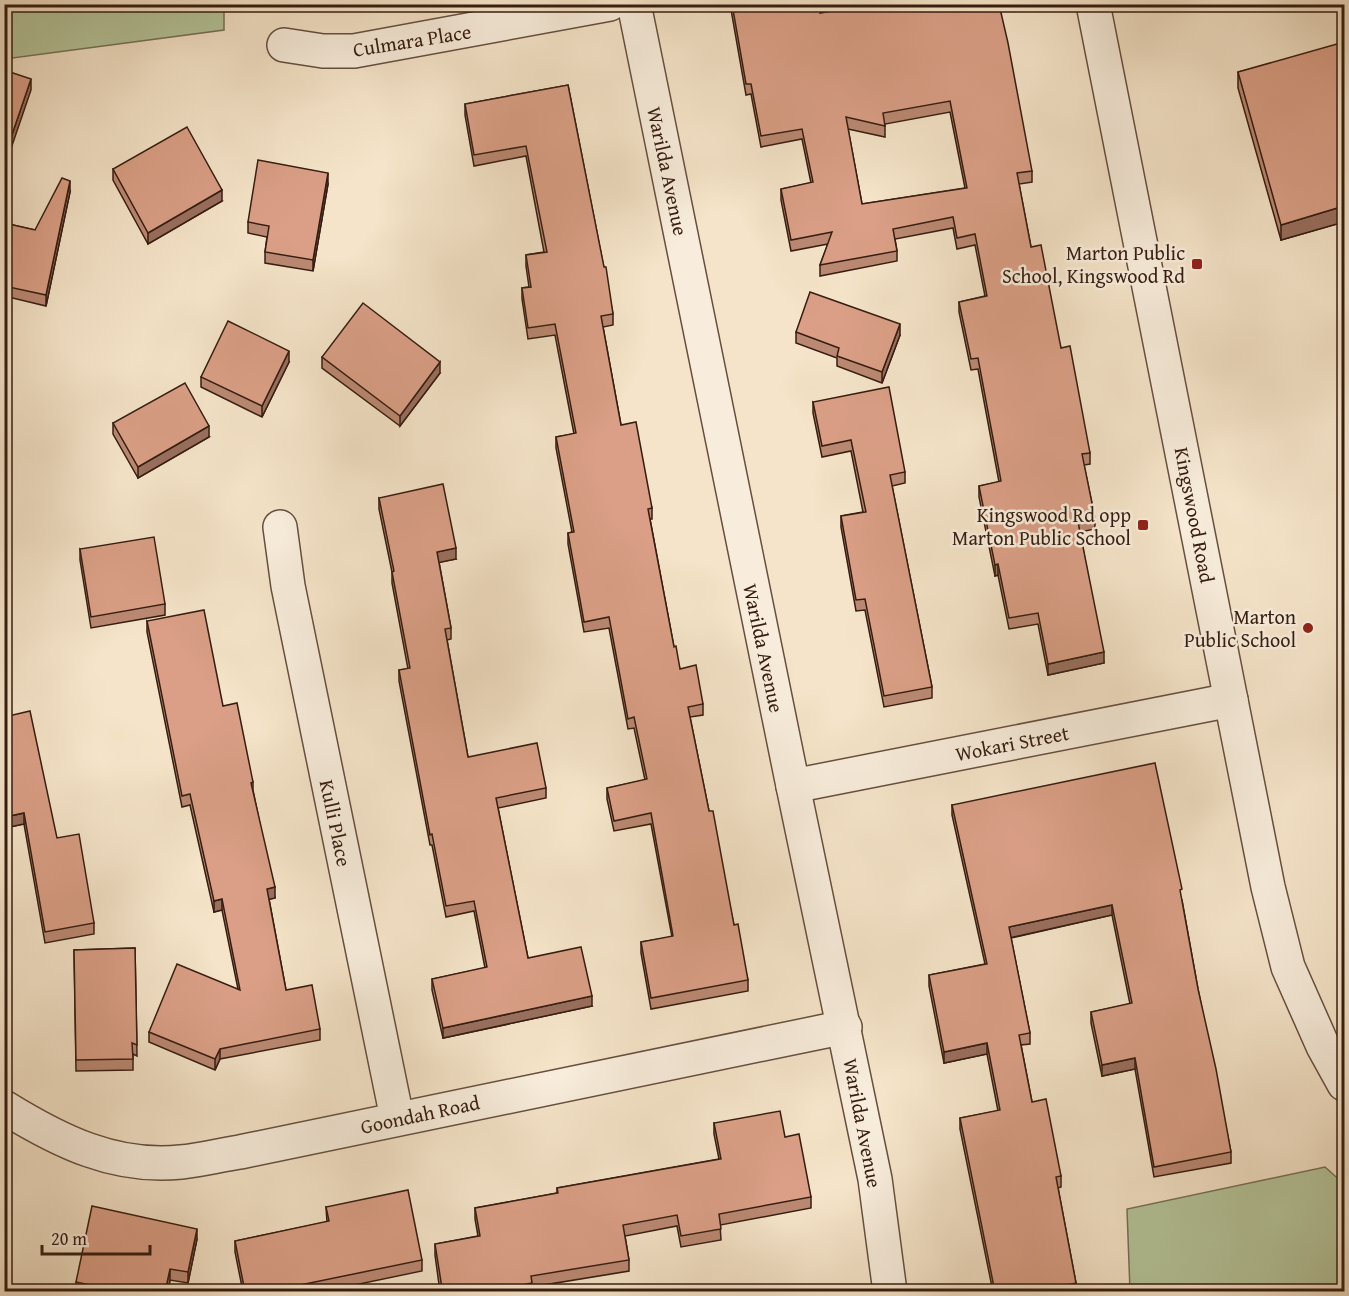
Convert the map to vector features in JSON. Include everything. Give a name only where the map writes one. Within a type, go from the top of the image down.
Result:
[{"type":"street","name":"Culmara Place","points":[[284,45],[323,51],[354,51],[610,4]]},
{"type":"street","name":"Warilda Avenue","points":[[634,4],[875,1179],[890,1292]]},
{"type":"street","name":"Kingswood Road","points":[[1093,4],[1268,887],[1288,967],[1323,1046],[1344,1084]]},
{"type":"street","name":"Kulli Place","points":[[280,527],[288,586],[397,1118]]},
{"type":"street","name":"Wokari Street","points":[[793,786],[1231,700]]},
{"type":"street","name":"Goondah Road","points":[[4,1107],[40,1129],[85,1150],[132,1161],[179,1162],[844,1027]]},
{"type":"green space","points":[[4,5],[224,5],[224,30],[5,59]]},
{"type":"green space","points":[[1325,1167],[1344,1184],[1344,1291],[1130,1291],[1127,1209]]},
{"type":"building","points":[[732,4],[819,4],[820,13],[871,4],[999,4],[1032,171],[1017,173],[1031,247],[1041,245],[1061,348],[1070,346],[1090,453],[1082,454],[1095,518],[1078,522],[1104,652],[1048,664],[1038,613],[1009,618],[998,564],[995,565],[979,486],[1001,481],[978,358],[971,359],[959,302],[987,296],[975,234],[957,238],[953,217],[893,229],[897,251],[820,265],[832,232],[791,240],[781,189],[813,182],[802,129],[761,136],[751,84],[746,84]],"holes":[[[950,101],[967,188],[862,204],[846,117],[885,126],[883,113]]]},
{"type":"building","points":[[1344,42],[1344,206],[1281,225],[1238,72]]},
{"type":"building","points":[[4,70],[31,79],[4,158]]},
{"type":"building","points":[[568,85],[604,267],[606,267],[613,314],[601,316],[621,425],[636,422],[652,508],[648,509],[680,669],[696,665],[703,704],[688,707],[709,811],[713,811],[734,925],[738,924],[748,980],[651,998],[641,942],[673,936],[651,813],[614,821],[607,788],[647,779],[634,717],[628,719],[609,617],[584,622],[568,533],[574,532],[556,437],[576,433],[555,324],[528,328],[522,288],[531,287],[526,255],[547,252],[526,146],[474,155],[465,104]]},
{"type":"building","points":[[187,127],[222,190],[148,233],[113,169]]},
{"type":"building","points":[[258,160],[328,173],[313,260],[265,252],[269,226],[248,222]]},
{"type":"building","points":[[62,178],[70,181],[46,295],[4,286],[4,223],[35,230]]},
{"type":"building","points":[[810,292],[900,324],[882,372],[837,356],[839,348],[796,332]]},
{"type":"building","points":[[363,303],[440,362],[400,416],[322,357]]},
{"type":"building","points":[[228,321],[289,351],[262,406],[201,377]]},
{"type":"building","points":[[185,383],[209,426],[138,467],[113,423]]},
{"type":"building","points":[[889,387],[905,472],[890,475],[932,687],[884,696],[865,599],[856,600],[841,516],[866,512],[851,440],[822,446],[813,402]]},
{"type":"building","points":[[443,484],[456,548],[437,552],[451,628],[445,629],[468,757],[537,743],[546,788],[496,798],[528,958],[581,947],[592,996],[443,1028],[432,979],[487,967],[474,901],[446,906],[432,834],[430,835],[399,670],[410,668],[379,498]]},
{"type":"building","points":[[154,537],[165,604],[91,617],[80,549]]},
{"type":"building","points":[[204,610],[223,706],[237,703],[253,782],[251,783],[275,887],[267,889],[286,990],[312,985],[320,1029],[220,1049],[215,1059],[149,1032],[177,964],[240,990],[222,899],[214,901],[190,794],[182,796],[147,621]]},
{"type":"building","points":[[30,711],[57,838],[79,834],[94,923],[45,932],[24,813],[5,817],[4,717]]},
{"type":"building","points":[[1155,763],[1182,889],[1180,890],[1198,989],[1231,1152],[1154,1167],[1135,1058],[1102,1065],[1091,1012],[1132,1003],[1112,905],[1009,927],[1030,1033],[1019,1035],[1032,1102],[1046,1099],[1061,1176],[1056,1177],[1076,1283],[1062,1286],[1062,1292],[995,1292],[960,1118],[1000,1110],[987,1043],[944,1052],[929,975],[987,964],[952,805]]},
{"type":"building","points":[[135,948],[137,1045],[132,1043],[133,1059],[76,1060],[74,950]]},
{"type":"building","points":[[780,1111],[785,1137],[799,1134],[811,1197],[719,1214],[721,1229],[681,1236],[677,1215],[623,1225],[629,1260],[531,1276],[532,1283],[526,1284],[528,1292],[455,1292],[454,1285],[442,1288],[435,1244],[480,1236],[475,1208],[558,1193],[557,1188],[721,1159],[714,1123]]},
{"type":"building","points":[[408,1190],[422,1260],[295,1286],[297,1292],[245,1292],[235,1241],[329,1221],[326,1207]]},
{"type":"building","points":[[92,1206],[197,1229],[188,1272],[170,1269],[165,1292],[114,1292],[114,1290],[76,1282]]},
{"type":"place","name":"Marton Public School, Kingswood Rd","points":[[1197,264]]},
{"type":"place","name":"Kingswood Rd opp Marton Public School","points":[[1143,525]]},
{"type":"place","name":"Marton Public School","points":[[1308,628]]}]
